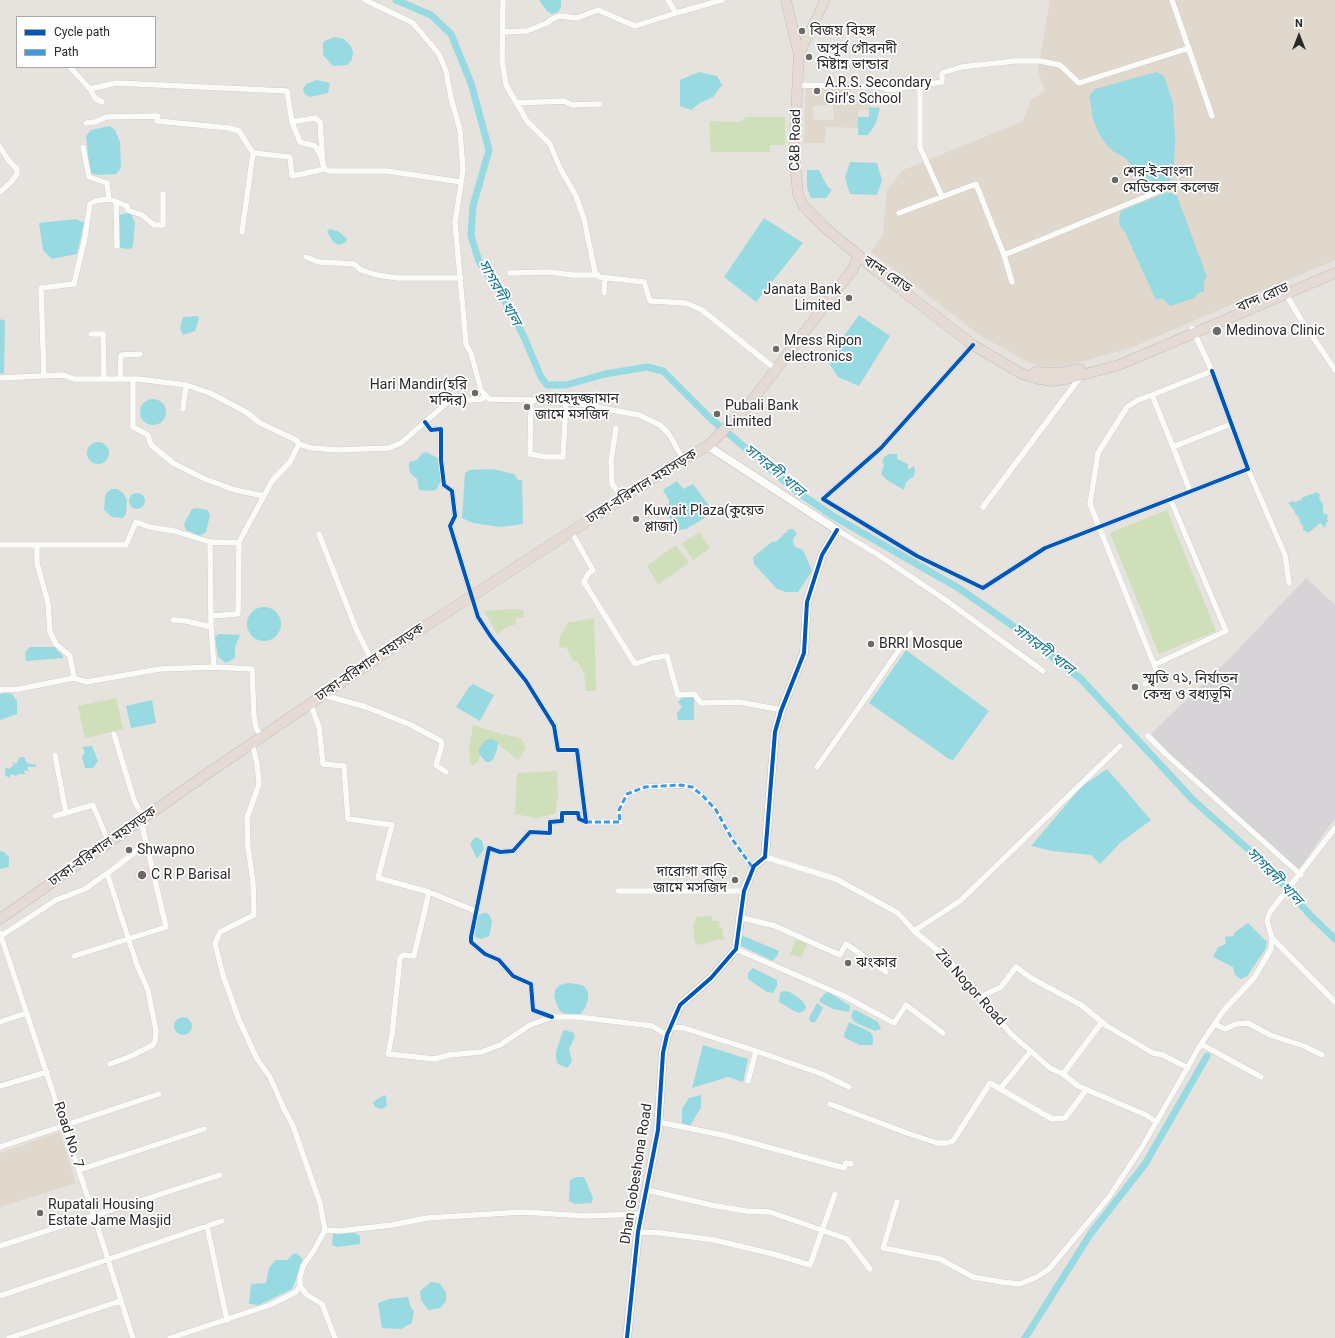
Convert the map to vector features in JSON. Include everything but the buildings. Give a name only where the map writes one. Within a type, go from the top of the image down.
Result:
[{"type":"highway","name":"C&B Road","points":[[786,0],[799,55],[794,152],[798,194],[803,206],[858,255]]},
{"type":"highway","name":"বান্দ রোড","points":[[858,255],[915,294],[977,341],[1027,369],[1038,373],[1059,373],[1093,367],[1193,331],[1335,273]]},
{"type":"highway","name":"বান্দ রোড","points":[[858,255],[973,345],[1022,374],[1052,381],[1081,376],[1119,365],[1335,266]]},
{"type":"highway","points":[[741,411],[744,404],[858,255]]},
{"type":"highway","points":[[708,446],[741,411],[747,407],[853,270],[858,255]]},
{"type":"highway","name":"ঢাকা-বরিশাল মহাসড়ক","points":[[0,919],[372,661],[683,459],[708,446]]},
{"type":"main road","points":[[799,55],[825,0]]},
{"type":"street","points":[[365,0],[413,23],[439,54],[446,71],[450,98],[460,130],[463,170],[455,222],[466,344],[471,353],[480,390],[489,399],[566,403],[613,409],[639,415],[660,425],[669,434],[683,459]]},
{"type":"street","points":[[502,0],[502,60],[506,85],[527,121],[550,144],[560,168],[576,196],[584,219],[595,272],[598,275]]},
{"type":"street","points":[[668,0],[676,13]]},
{"type":"street","points":[[503,32],[527,31],[547,24],[552,19],[559,16],[577,18],[598,10],[635,26],[722,0]]},
{"type":"street","points":[[1172,0],[1212,116]]},
{"type":"street","points":[[798,85],[881,87],[890,90],[942,82],[942,73],[961,66],[1015,61],[1040,61],[1060,65],[1079,83],[1189,48]]},
{"type":"street","points":[[71,68],[95,98],[102,102]]},
{"type":"street","points":[[90,90],[116,83],[287,91],[292,122],[300,142],[315,146],[321,156],[324,167],[328,171],[391,172],[461,182]]},
{"type":"street","points":[[920,85],[920,147],[942,197]]},
{"type":"street","points":[[517,103],[564,101],[572,105],[599,104]]},
{"type":"street","points":[[86,123],[95,122],[107,116],[158,116],[157,121],[229,128],[239,131],[253,154],[242,232]]},
{"type":"street","points":[[292,122],[315,118],[320,122],[324,167]]},
{"type":"street","points":[[0,147],[9,161],[17,169],[17,174],[0,192]]},
{"type":"street","points":[[83,147],[89,177],[107,183],[109,199]]},
{"type":"street","points":[[253,154],[290,157],[292,176],[324,167]]},
{"type":"street","points":[[1004,255],[1179,183]]},
{"type":"street","points":[[899,213],[976,184],[1004,255],[1012,282]]},
{"type":"street","points":[[44,376],[40,288],[74,284],[85,237],[90,204],[95,201],[109,199],[127,206],[128,210],[142,215],[154,225],[163,225],[163,194]]},
{"type":"street","points":[[116,203],[117,246]]},
{"type":"street","points":[[306,257],[319,262],[354,264],[361,270],[377,275],[397,278],[461,278]]},
{"type":"street","points":[[510,272],[550,272],[572,275],[598,275],[605,278],[644,282],[650,301],[686,303],[702,310],[773,367]]},
{"type":"street","points":[[604,293],[605,278]]},
{"type":"street","points":[[1286,294],[1300,318],[1335,370]]},
{"type":"street","points":[[1193,331],[1212,371],[1248,469],[1285,555],[1290,583]]},
{"type":"street","points":[[91,334],[103,334],[104,378]]},
{"type":"street","points":[[973,345],[881,448],[823,499],[917,556],[983,588],[1045,548],[1170,498],[1248,469]]},
{"type":"street","points":[[120,378],[121,355],[140,354]]},
{"type":"street","points":[[1145,684],[1159,677],[1090,504],[1098,453],[1127,407],[1138,400],[1212,371]]},
{"type":"street","points":[[0,378],[63,375],[74,379],[120,378],[186,385],[210,393],[246,412],[260,423],[296,440],[299,444],[311,448],[338,450],[388,448],[401,443],[448,402],[482,399],[485,395]]},
{"type":"street","points":[[983,507],[1081,376]]},
{"type":"street","points":[[133,379],[133,427],[148,435],[151,446],[173,463],[205,479],[235,490],[264,496]]},
{"type":"street","points":[[183,409],[186,385]]},
{"type":"street","points":[[1152,395],[1190,491]]},
{"type":"street","points":[[531,400],[530,454],[546,457],[563,457],[566,403]]},
{"type":"street","points":[[426,422],[431,430],[441,429],[441,460],[444,485],[452,491],[454,516],[450,526],[470,597],[478,616],[491,637],[526,680],[554,726],[558,750],[577,750],[586,822]]},
{"type":"street","points":[[1173,447],[1231,424]]},
{"type":"street","points":[[616,428],[611,461],[612,484],[623,498]]},
{"type":"street","points":[[211,616],[238,614],[239,543],[272,481],[290,462],[299,444]]},
{"type":"street","points":[[708,446],[837,530],[877,554],[944,599],[1043,671]]},
{"type":"street","points":[[1154,665],[1226,632],[1170,498]]},
{"type":"street","points":[[0,545],[126,545],[136,522],[149,527],[175,531],[210,542],[239,543]]},
{"type":"street","points":[[837,530],[822,555],[807,602],[804,653],[775,732],[765,857],[753,868],[744,891],[739,917],[736,949],[844,996],[894,1023],[906,1006],[943,1033]]},
{"type":"street","points":[[572,531],[593,570],[588,574],[584,582],[635,664],[653,658],[666,656],[678,695],[694,694],[701,703],[739,702],[782,710]]},
{"type":"street","points":[[319,534],[356,629],[372,661]]},
{"type":"street","points":[[210,542],[211,627],[214,666]]},
{"type":"street","points":[[38,546],[37,563],[48,602],[50,632],[56,644],[70,656],[74,678]]},
{"type":"street","points":[[173,620],[186,621],[211,627]]},
{"type":"street","points":[[818,767],[911,633]]},
{"type":"street","points":[[0,690],[20,689],[74,678],[86,682],[160,669],[214,666],[252,669],[254,716],[256,728],[262,737]]},
{"type":"street","points":[[323,695],[366,707],[409,724],[441,741],[442,745],[436,765],[446,772]]},
{"type":"street","points":[[310,703],[319,727],[323,764],[344,766],[348,819],[392,825],[378,878],[429,892],[475,911]]},
{"type":"street","points":[[74,956],[166,927],[146,843],[143,820],[134,800],[114,734]]},
{"type":"street","points":[[1148,736],[1299,877]]},
{"type":"street","points":[[170,1338],[283,1300],[296,1292],[300,1286],[300,1277],[303,1266],[313,1252],[325,1230],[320,1203],[293,1126],[270,1077],[257,1059],[239,1020],[223,975],[215,944],[220,932],[254,915],[253,882],[248,847],[247,818],[259,784],[257,763],[252,744]]},
{"type":"street","points":[[914,931],[960,901],[1120,746]]},
{"type":"street","points":[[55,755],[66,813]]},
{"type":"street","points":[[552,1017],[533,1010],[531,984],[513,976],[499,960],[486,954],[471,942],[475,911],[488,848],[500,852],[513,851],[530,832],[550,833],[550,822],[562,821],[562,813],[578,813],[579,819],[586,822],[620,822],[619,810],[627,794],[645,787],[681,784],[692,787],[716,810],[732,839],[753,868]]},
{"type":"street","points":[[55,816],[93,806],[109,843]]},
{"type":"street","points":[[897,1202],[883,1248],[940,1259],[973,1277],[1020,1284],[1037,1277],[1049,1269],[1108,1197],[1157,1122],[1201,1044],[1224,1010],[1254,978],[1271,949],[1272,938],[1267,921],[1270,912],[1299,877],[1335,828]]},
{"type":"street","points":[[0,934],[56,900],[85,889],[146,843]]},
{"type":"street","name":"Zia Nogor Road","points":[[765,857],[836,879],[898,913],[914,931],[947,958],[1011,1034],[1050,1068],[1063,1074],[1078,1086],[1144,1114],[1157,1122]]},
{"type":"street","points":[[106,873],[152,1005],[156,1031],[153,1045],[129,1057],[110,1064]]},
{"type":"street","points":[[618,891],[744,891]]},
{"type":"street","points":[[429,892],[414,956],[403,955],[400,958],[392,1035],[388,1054],[435,1059],[449,1055],[481,1052],[500,1045],[530,1025],[552,1017],[578,1017],[652,1026],[667,1035]]},
{"type":"street","points":[[739,917],[775,926],[840,955],[846,944],[886,972]]},
{"type":"street","name":"Road No. 7","points":[[0,934],[108,1258],[120,1301],[133,1338]]},
{"type":"street","points":[[1272,938],[1335,1002]]},
{"type":"street","name":"Dhan Gobeshona Road","points":[[627,1338],[640,1214],[647,1190],[650,1162],[658,1122],[663,1053],[667,1035],[680,1005],[711,978],[736,949]]},
{"type":"street","points":[[980,997],[1001,987],[1016,967],[1031,978],[1082,1005],[1102,1022],[1153,1053],[1163,1055],[1188,1068]]},
{"type":"street","points":[[0,1022],[27,1013]]},
{"type":"street","points":[[1063,1074],[1102,1022]]},
{"type":"street","points":[[1215,1024],[1225,1029],[1236,1024],[1248,1023],[1270,1035],[1304,1046],[1322,1055]]},
{"type":"street","points":[[671,1027],[684,1028],[756,1051],[822,1074],[849,1087]]},
{"type":"street","points":[[1201,1044],[1261,1077]]},
{"type":"street","points":[[748,1081],[756,1051]]},
{"type":"street","points":[[1000,1089],[1031,1051]]},
{"type":"street","points":[[0,1086],[46,1072]]},
{"type":"street","points":[[830,1104],[937,1143],[948,1143],[953,1141],[990,1083],[1052,1119],[1065,1118],[1086,1090]]},
{"type":"street","points":[[0,1147],[159,1094]]},
{"type":"street","points":[[658,1122],[727,1136],[844,1168],[846,1163],[851,1164]]},
{"type":"street","points":[[79,1170],[204,1129]]},
{"type":"street","points":[[0,1246],[220,1175]]},
{"type":"street","points":[[647,1190],[711,1205],[746,1211],[770,1212],[822,1230],[847,1239],[870,1269]]},
{"type":"street","points":[[638,1232],[661,1233],[714,1240],[773,1254],[810,1265],[835,1194]]},
{"type":"street","points":[[325,1230],[392,1225],[426,1218],[523,1212],[585,1216],[640,1214]]},
{"type":"street","points":[[0,1296],[108,1258],[222,1221]]},
{"type":"street","points":[[207,1226],[227,1320]]},
{"type":"street","points":[[300,1286],[307,1295],[322,1304],[335,1338]]},
{"type":"street","points":[[9,1338],[120,1301]]},
{"type":"shaded area","name":"শের-ই-বাংলা মেডিকেল কলেজ","points":[[1050,0],[1335,0],[1335,260],[1133,347],[1070,365],[1056,367],[1040,366],[1028,362],[981,336],[871,252],[883,235],[887,190],[903,170],[1022,122],[1032,99],[1045,91],[1038,71]]},
{"type":"shaded area","points":[[806,87],[828,88],[828,96],[830,88],[851,88],[850,102],[870,103],[870,110],[858,110],[858,128],[826,127],[825,143],[804,143],[805,95],[825,96],[806,94]],"holes":[[[833,105],[834,120],[813,120],[813,106]]]},
{"type":"shaded area","points":[[1306,578],[1335,605],[1335,818],[1298,871],[1184,768],[1151,734],[1231,657]]},
{"type":"shaded area","name":"C R P Barisal","points":[[149,867],[152,879],[136,883],[132,871]]},
{"type":"shaded area","points":[[60,1132],[76,1183],[0,1207],[0,1153]]},
{"type":"green space","points":[[747,117],[785,117],[785,145],[770,145],[770,152],[711,152],[709,121],[739,122]]},
{"type":"green space","points":[[1167,510],[1216,631],[1159,654],[1110,533]]},
{"type":"green space","points":[[699,532],[710,548],[693,560],[682,544]]},
{"type":"green space","points":[[676,545],[689,563],[658,584],[647,566]]},
{"type":"green space","points":[[513,609],[523,610],[524,617],[516,618],[516,624],[507,627],[497,634],[484,611]]},
{"type":"green space","points":[[594,618],[596,691],[586,691],[584,673],[577,661],[573,661],[566,647],[560,648],[559,641],[561,633],[565,630],[567,623]]},
{"type":"green space","points":[[116,698],[123,729],[85,738],[78,706]]},
{"type":"green space","points":[[473,725],[501,734],[521,738],[526,749],[518,760],[493,740],[482,746],[479,760],[473,766],[470,761],[469,749]]},
{"type":"green space","points":[[557,771],[558,797],[555,814],[536,818],[515,814],[517,773]]},
{"type":"green space","points":[[712,916],[712,921],[720,921],[719,927],[723,928],[722,936],[725,937],[724,940],[721,939],[699,945],[695,942],[693,925],[697,917]]},
{"type":"green space","points":[[796,939],[807,944],[801,958],[790,954]]},
{"type":"water","points":[[539,0],[561,0],[561,7],[558,12],[552,14],[547,11]]},
{"type":"water","points":[[334,37],[344,39],[351,46],[353,52],[352,60],[347,65],[333,66],[323,55],[323,42]]},
{"type":"water","points":[[699,72],[717,76],[722,85],[713,97],[700,103],[691,110],[680,106],[680,80]]},
{"type":"water","points":[[1156,72],[1164,76],[1173,103],[1175,137],[1174,172],[1171,180],[1167,184],[1154,191],[1142,192],[1137,175],[1131,165],[1124,157],[1114,152],[1099,134],[1093,119],[1089,96],[1095,89]]},
{"type":"water","points":[[317,80],[330,83],[328,93],[310,97],[305,94],[303,89],[306,84]]},
{"type":"water","points":[[869,107],[880,108],[876,123],[868,135],[858,135],[858,117],[869,117]]},
{"type":"water","points":[[110,126],[115,130],[120,142],[121,168],[116,174],[98,175],[90,173],[86,136],[91,130]]},
{"type":"water","points":[[850,162],[877,163],[882,180],[877,195],[850,194],[845,178]]},
{"type":"water","points":[[807,170],[819,170],[827,186],[832,190],[826,198],[811,198],[807,187]]},
{"type":"water","points":[[1165,193],[1172,193],[1177,196],[1207,277],[1204,282],[1204,291],[1197,294],[1195,298],[1170,306],[1162,298],[1156,300],[1125,232],[1120,226],[1119,218],[1121,211]]},
{"type":"water","points":[[128,213],[131,214],[135,223],[133,246],[132,248],[128,249],[120,248],[119,215]]},
{"type":"water","points":[[764,218],[803,243],[756,302],[724,277]]},
{"type":"water","points":[[76,219],[84,223],[77,254],[52,259],[43,250],[39,223]]},
{"type":"water","points":[[330,229],[338,231],[347,239],[346,242],[339,245],[333,242],[327,231]]},
{"type":"water","points":[[859,315],[890,336],[859,386],[838,377],[827,360]]},
{"type":"water","points":[[198,316],[199,319],[195,331],[183,335],[180,328],[183,317]]},
{"type":"water","points":[[0,319],[5,321],[4,373],[2,374],[0,373]]},
{"type":"water","points":[[153,399],[162,403],[166,412],[162,421],[153,425],[144,421],[140,412],[144,403]]},
{"type":"water","points":[[94,442],[102,442],[109,449],[109,457],[102,464],[94,464],[87,457],[87,449]]},
{"type":"water","points":[[426,452],[438,458],[442,479],[436,490],[419,490],[417,479],[410,473],[409,462],[417,460],[422,453]]},
{"type":"water","points":[[897,454],[897,459],[908,464],[908,470],[914,466],[914,476],[906,482],[904,490],[887,480],[881,474],[884,465],[882,461],[885,456]]},
{"type":"water","points":[[493,469],[514,474],[518,480],[522,480],[523,524],[501,527],[473,523],[462,518],[465,473],[469,470]]},
{"type":"water","points":[[677,481],[683,489],[693,484],[710,507],[710,514],[686,529],[678,530],[664,510],[669,504],[669,500],[663,490]]},
{"type":"water","points":[[112,489],[117,489],[123,493],[127,500],[126,514],[123,518],[112,517],[104,510],[105,496],[107,492]]},
{"type":"water","points":[[1317,492],[1320,495],[1319,499],[1323,504],[1323,513],[1328,515],[1327,519],[1329,521],[1326,523],[1325,528],[1320,523],[1308,533],[1303,531],[1303,525],[1301,525],[1298,516],[1288,503],[1293,501],[1296,503],[1297,501],[1302,500],[1301,498]]},
{"type":"water","points":[[137,493],[144,498],[145,501],[140,508],[137,509],[130,504],[129,501],[134,494]]},
{"type":"water","points":[[197,508],[208,510],[210,515],[206,532],[200,536],[186,530],[184,524],[192,509]]},
{"type":"water","points":[[789,529],[793,529],[797,534],[793,539],[794,546],[803,550],[812,571],[798,592],[786,592],[777,589],[754,564],[753,557],[772,542],[777,541]]},
{"type":"water","points":[[264,607],[276,612],[281,624],[276,636],[264,641],[252,636],[247,624],[252,612]]},
{"type":"water","points":[[218,634],[240,635],[235,647],[235,658],[226,663],[218,657],[215,638]]},
{"type":"water","points":[[30,647],[54,647],[63,656],[63,658],[26,661],[25,652]]},
{"type":"water","points":[[906,650],[989,711],[953,760],[949,759],[869,703]]},
{"type":"water","points":[[473,684],[494,695],[480,721],[456,707],[469,687]]},
{"type":"water","points":[[0,694],[12,694],[17,701],[17,714],[0,720]]},
{"type":"water","points":[[694,697],[694,720],[678,720],[677,713],[682,707],[678,702],[682,698]]},
{"type":"water","points":[[152,700],[156,723],[131,728],[126,706]]},
{"type":"water","points":[[492,739],[498,742],[497,749],[494,758],[490,762],[486,762],[479,754],[479,749],[485,740]]},
{"type":"water","points":[[92,746],[98,761],[93,768],[85,768],[82,757],[85,752],[82,747]]},
{"type":"water","points":[[24,757],[27,763],[36,765],[36,767],[27,767],[29,772],[25,770],[24,772],[26,774],[15,776],[11,774],[9,778],[5,775],[6,767],[9,769],[14,765],[12,761],[16,764],[19,758]]},
{"type":"water","points":[[1107,769],[1151,820],[1120,843],[1100,864],[1091,855],[1052,851],[1031,846],[1081,787]]},
{"type":"water","points":[[475,837],[482,840],[484,849],[477,859],[470,844]]},
{"type":"water","points":[[0,851],[4,852],[9,857],[9,867],[0,869]]},
{"type":"water","points":[[483,913],[487,913],[490,916],[492,922],[489,936],[481,939],[476,938],[475,934],[478,916]]},
{"type":"water","points":[[1248,923],[1267,942],[1265,950],[1247,976],[1241,979],[1235,975],[1233,967],[1213,957],[1218,947],[1226,944],[1225,937],[1233,936],[1235,932]]},
{"type":"water","points":[[741,935],[779,951],[777,956],[773,961],[739,945]]},
{"type":"water","points":[[753,968],[777,980],[777,986],[773,993],[767,992],[748,979],[748,973]]},
{"type":"water","points":[[568,983],[584,986],[588,992],[588,1000],[585,1008],[580,1014],[574,1016],[563,1013],[559,1010],[554,996],[555,990],[560,985]]},
{"type":"water","points":[[783,991],[790,992],[803,1001],[806,1007],[805,1010],[799,1013],[779,1002],[780,993]]},
{"type":"water","points":[[827,991],[850,1006],[849,1012],[833,1009],[820,1002],[820,999]]},
{"type":"water","points":[[817,1003],[823,1008],[816,1021],[813,1023],[809,1018]]},
{"type":"water","points":[[853,1010],[856,1010],[878,1022],[881,1029],[875,1031],[854,1022],[851,1016]]},
{"type":"water","points":[[179,1017],[187,1017],[192,1022],[190,1033],[187,1035],[179,1035],[174,1030],[174,1022]]},
{"type":"water","points":[[849,1022],[870,1032],[873,1036],[872,1045],[860,1045],[845,1038],[844,1035]]},
{"type":"water","points":[[565,1030],[574,1033],[575,1037],[569,1049],[572,1062],[567,1068],[558,1064],[556,1059],[556,1052],[563,1031]]},
{"type":"water","points":[[703,1045],[748,1059],[743,1082],[728,1077],[692,1088]]},
{"type":"water","points":[[384,1095],[386,1096],[387,1106],[382,1109],[375,1107],[373,1102]]},
{"type":"water","points":[[701,1095],[701,1107],[690,1126],[682,1123],[682,1109],[689,1098]]},
{"type":"water","points":[[577,1177],[583,1177],[585,1179],[593,1198],[592,1203],[575,1204],[569,1201],[570,1180]]},
{"type":"water","points":[[355,1233],[360,1236],[360,1244],[337,1247],[332,1245],[333,1234]]},
{"type":"water","points":[[296,1253],[302,1258],[303,1262],[292,1289],[259,1305],[249,1304],[251,1284],[266,1283],[269,1268],[276,1260],[287,1260]]},
{"type":"water","points":[[431,1282],[439,1283],[443,1288],[446,1292],[446,1301],[440,1308],[428,1310],[421,1300],[420,1291]]},
{"type":"water","points":[[408,1297],[411,1308],[414,1310],[412,1323],[401,1329],[382,1328],[378,1303],[389,1299]]},
{"type":"waterway","name":"সাগরদী খাল","points":[[396,0],[431,15],[451,34],[471,83],[489,150],[473,206],[471,236],[479,261],[505,301],[524,337],[541,377],[547,385],[566,385],[605,374],[647,367],[663,371],[710,418],[799,493],[833,516],[960,589],[1009,623],[1081,679],[1192,799],[1268,867],[1310,915],[1335,939]]},
{"type":"waterway","points":[[1025,1338],[1091,1233],[1145,1164],[1207,1056]]},
{"type":"marked path","points":[[586,822],[620,822],[619,810],[627,794],[645,787],[681,785],[692,787],[716,810],[732,839],[753,868]]},
{"type":"cycle path","points":[[973,345],[881,448],[823,499],[917,556],[983,588],[1045,548],[1248,469],[1212,371]]},
{"type":"cycle path","points":[[425,422],[431,430],[441,429],[441,460],[444,485],[452,491],[455,516],[450,526],[478,617],[491,637],[526,681],[554,726],[558,750],[577,750],[586,822],[579,819],[578,813],[562,813],[562,821],[550,822],[550,833],[530,832],[513,851],[500,852],[489,848],[471,937],[471,942],[485,954],[499,960],[513,976],[531,984],[533,1010],[552,1017]]},
{"type":"cycle path","points":[[627,1338],[638,1232],[658,1130],[663,1053],[667,1035],[680,1005],[711,978],[736,949],[744,891],[754,866],[765,857],[775,732],[781,711],[804,653],[807,602],[822,555],[837,530]]},
{"type":"place","name":"বিজয় বিহঙ্গ","points":[[802,31]]},
{"type":"place","name":"অপূর্ব গৌরনদী মিষ্টান্ন ভান্ডার","points":[[809,57]]},
{"type":"place","name":"A.R.S. Secondary Girl's School","points":[[817,91]]},
{"type":"place","name":"শের-ই-বাংলা মেডিকেল কলেজ","points":[[1115,180]]},
{"type":"place","name":"Janata Bank Limited","points":[[849,298]]},
{"type":"place","name":"Medinova Clinic","points":[[1217,331]]},
{"type":"place","name":"Mress Ripon electronics","points":[[776,349]]},
{"type":"place","name":"Hari Mandir(হরি মন্দির)","points":[[475,393]]},
{"type":"place","name":"ওয়াহেদুজ্জামান জামে মসজিদ","points":[[527,407]]},
{"type":"place","name":"Pubali Bank Limited","points":[[717,414]]},
{"type":"place","name":"Kuwait Plaza(কুয়েত প্লাজা)","points":[[636,519]]},
{"type":"place","name":"BRRI Mosque","points":[[871,644]]},
{"type":"place","name":"স্মৃতি ৭১, নির্যাতন কেন্দ্র ও বধ্যভূমি","points":[[1135,687]]},
{"type":"place","name":"Shwapno","points":[[129,850]]},
{"type":"place","name":"C R P Barisal","points":[[142,875]]},
{"type":"place","name":"দারোগা বাড়ি জামে মসজিদ","points":[[735,880]]},
{"type":"place","name":"ঝংকার","points":[[848,963]]},
{"type":"place","name":"Rupatali Housing Estate Jame Masjid","points":[[40,1213]]}]
